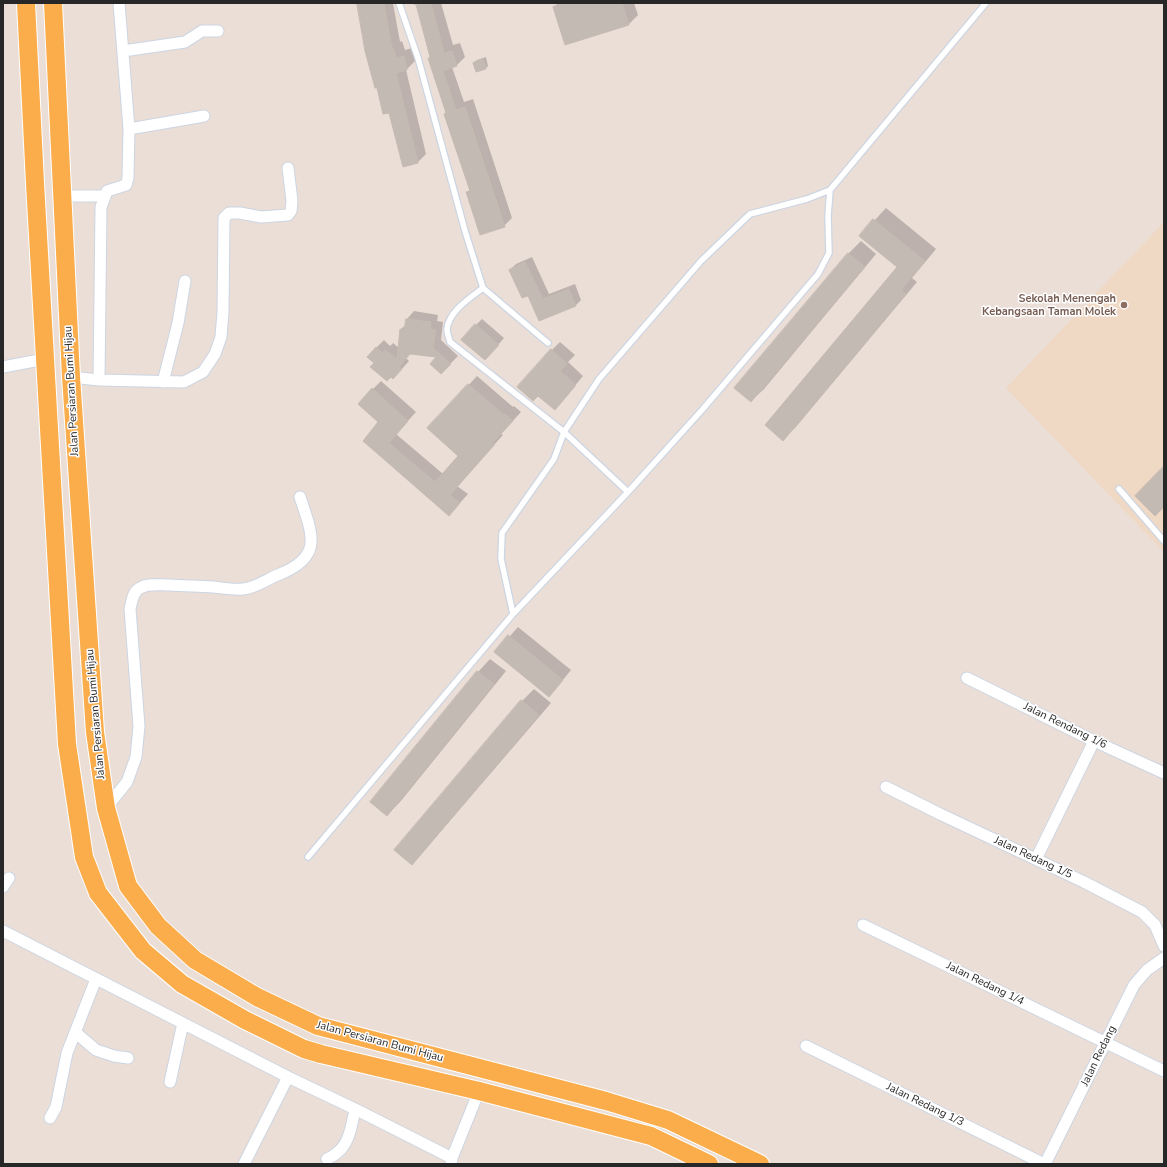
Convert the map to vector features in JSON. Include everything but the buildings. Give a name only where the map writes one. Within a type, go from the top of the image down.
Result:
[{"type":"main road","points":[[26,3],[67,744],[84,857],[98,893],[143,951],[182,984],[245,1020],[304,1049],[479,1091],[651,1136],[709,1164]]},
{"type":"main road","name":"Jalan Persiaran Bumi Hijau","points":[[53,3],[71,376],[95,732],[106,808],[128,886],[158,926],[195,960],[257,997],[318,1026],[331,1031],[606,1101],[661,1117],[760,1164]]},
{"type":"main road","points":[[28,40],[55,39]]},
{"type":"street","points":[[99,380],[100,207],[107,192],[126,185],[127,181],[129,129],[120,3]]},
{"type":"street","points":[[123,51],[185,42],[202,31],[218,31]]},
{"type":"street","points":[[129,129],[204,116]]},
{"type":"street","points":[[71,376],[99,380],[184,382],[203,372],[215,354],[221,337],[223,312],[224,218],[229,213],[240,213],[260,217],[288,215],[291,211],[292,201],[288,168]]},
{"type":"street","points":[[63,196],[104,196]]},
{"type":"street","points":[[163,382],[178,323],[185,280]]},
{"type":"street","points":[[3,368],[45,359]]},
{"type":"street","points":[[106,808],[127,782],[136,757],[139,726],[130,609],[133,594],[139,588],[148,585],[244,589],[256,586],[267,579],[289,570],[300,563],[309,554],[311,542],[310,528],[300,497]]},
{"type":"street","name":"Jalan Rendang 1/6","points":[[967,678],[1094,741],[1164,773]]},
{"type":"street","points":[[1036,859],[1094,741]]},
{"type":"street","name":"Jalan Redang 1/5","points":[[886,787],[1142,912],[1155,925],[1164,946]]},
{"type":"street","name":"Jalan Redang 1/4","points":[[863,925],[1164,1071]]},
{"type":"street","points":[[3,931],[288,1077],[355,1108],[452,1161],[479,1091]]},
{"type":"street","name":"Jalan Redang","points":[[1045,1164],[1134,985],[1147,970],[1164,958]]},
{"type":"street","points":[[50,1118],[56,1107],[67,1053],[96,979]]},
{"type":"street","points":[[170,1082],[183,1022]]},
{"type":"street","points":[[75,1032],[96,1050],[114,1056],[128,1058]]},
{"type":"street","name":"Jalan Redang 1/3","points":[[806,1046],[1045,1164]]},
{"type":"street","points":[[244,1164],[288,1077]]},
{"type":"street","points":[[327,1158],[339,1152],[348,1139],[355,1108]]},
{"type":"lane","points":[[399,3],[418,58],[465,231],[483,288],[548,343]]},
{"type":"lane","points":[[513,614],[501,559],[502,533],[554,459],[564,432],[599,378],[701,261],[750,214],[807,199],[830,190],[986,3]]},
{"type":"lane","points":[[308,857],[513,614],[628,492],[702,410],[818,274],[829,253],[828,216],[830,190]]},
{"type":"lane","points":[[483,288],[465,302],[453,314],[447,329],[450,342],[564,432],[628,492]]},
{"type":"lane","points":[[1119,489],[1164,541]]},
{"type":"shaded area","name":"Sekolah Menengah Kebangsaan Taman Molek","points":[[1164,222],[1164,552],[1006,388]]},
{"type":"place","name":"Sekolah Menengah Kebangsaan Taman Molek","points":[[1124,305]]}]
